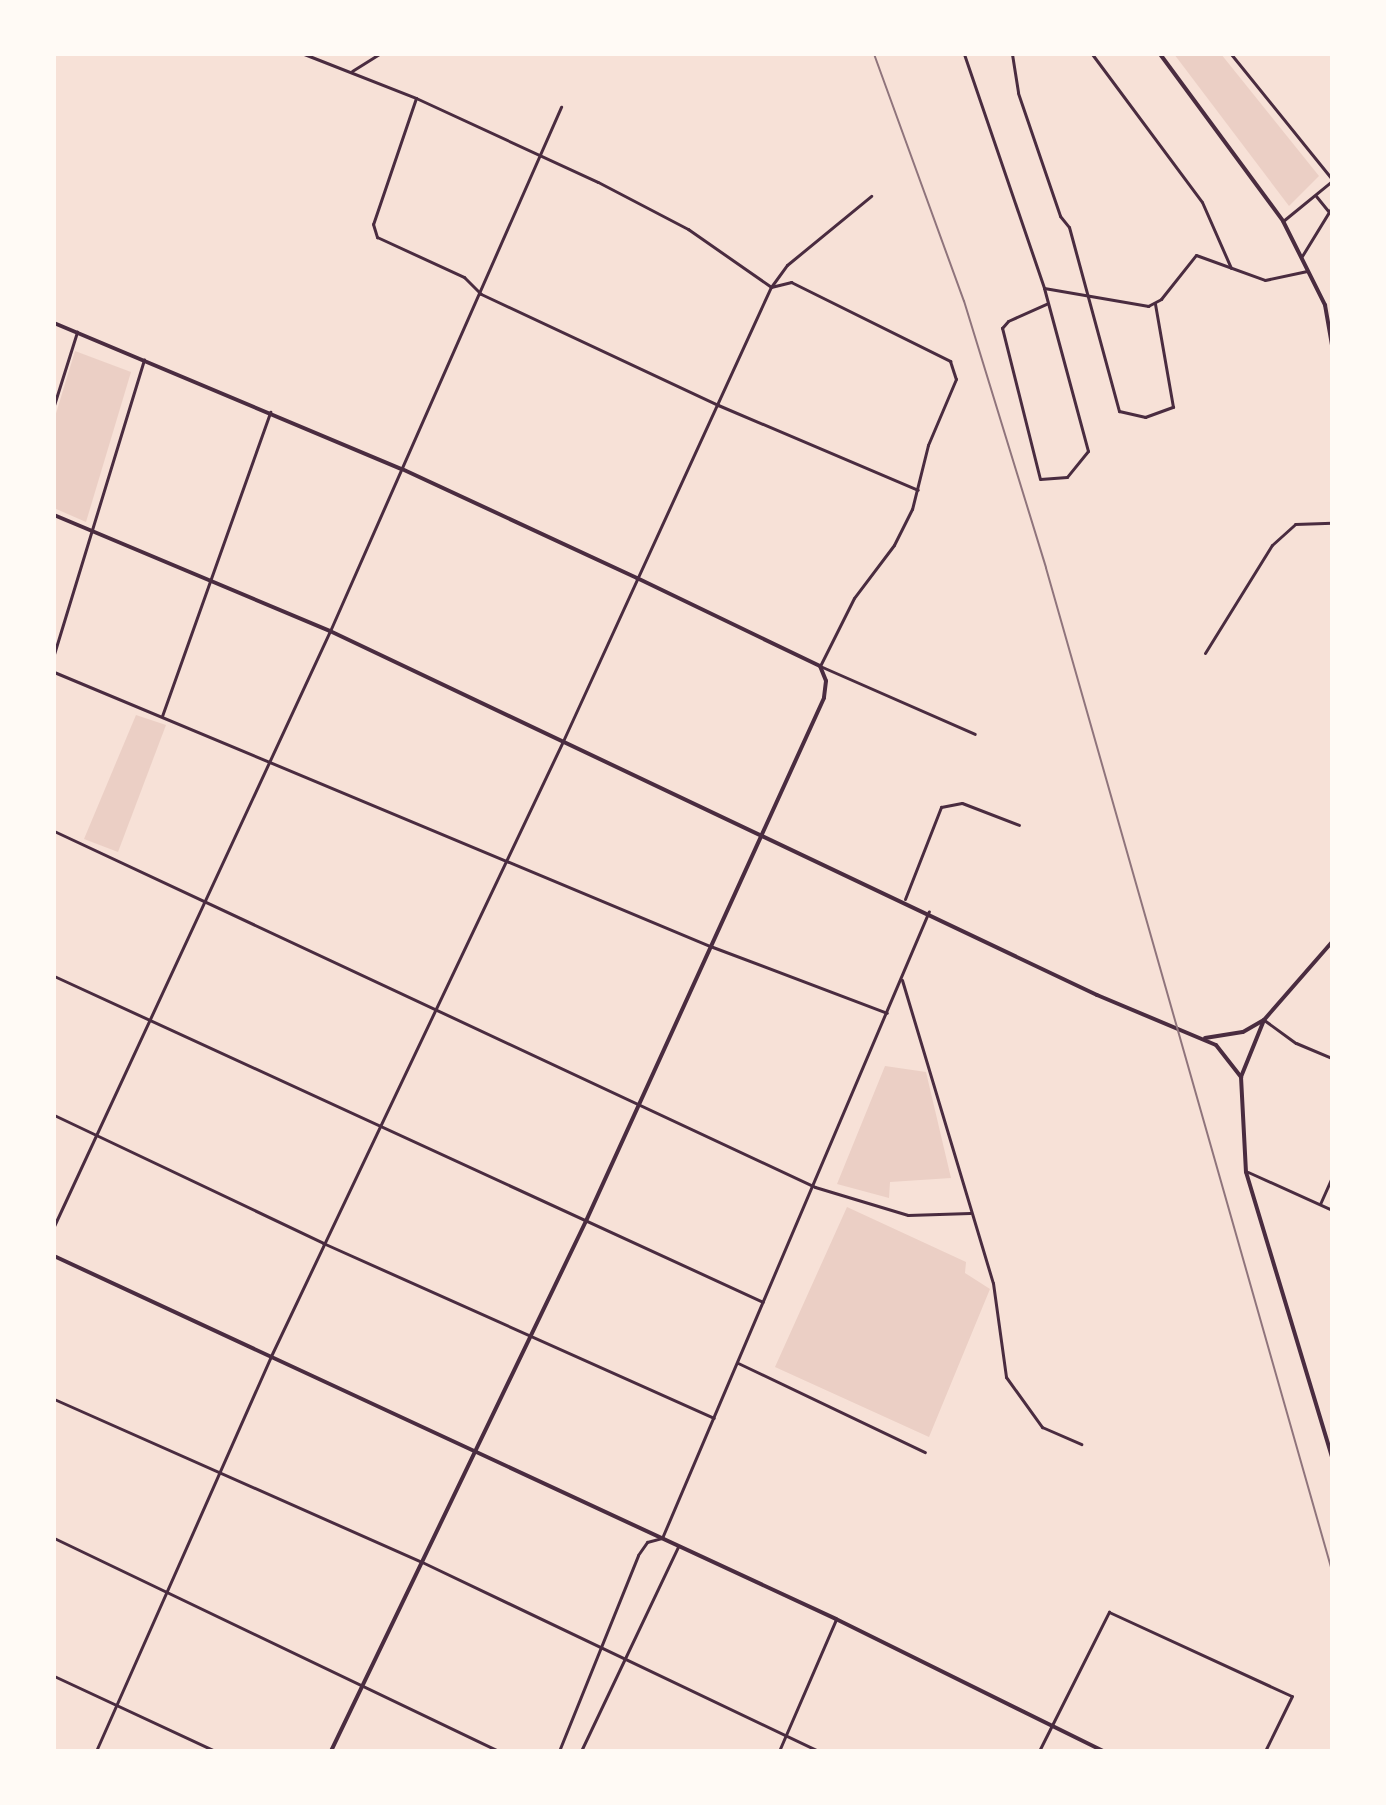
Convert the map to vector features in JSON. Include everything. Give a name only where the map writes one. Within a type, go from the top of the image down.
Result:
[{"type":"street","points":[[304,54],[416,98],[688,229],[771,287],[791,282],[950,361],[956,379],[928,445],[918,490],[904,527],[854,598],[820,666],[826,681],[824,698],[586,1221],[331,1751]]},
{"type":"street","points":[[350,73],[379,54]]},
{"type":"street","points":[[964,54],[1044,288],[1088,451],[1067,477],[1040,479],[1002,328],[1046,304]]},
{"type":"street","points":[[1012,54],[1018,93],[1060,216],[1069,227],[1119,411],[1145,417],[1173,407],[1155,304],[1190,257],[1206,256],[1231,269],[1265,280],[1310,270]]},
{"type":"street","points":[[1092,54],[1202,202],[1231,269]]},
{"type":"street","points":[[1160,54],[1283,221],[1325,305],[1332,345]]},
{"type":"street","points":[[1231,54],[1332,180],[1283,221]]},
{"type":"street","points":[[416,98],[373,224],[377,237],[464,277],[481,294],[718,405],[918,490]]},
{"type":"street","points":[[54,1226],[330,631],[542,157],[561,107]]},
{"type":"street","points":[[96,1751],[217,1474],[323,1243],[432,1009],[563,741],[771,287],[793,259],[871,196]]},
{"type":"street","points":[[1302,256],[1330,209],[1316,196]]},
{"type":"street","points":[[1044,288],[1085,291],[1155,304]]},
{"type":"street","points":[[54,323],[402,469],[820,666],[975,734]]},
{"type":"street","points":[[54,405],[77,332]]},
{"type":"street","points":[[54,654],[144,359]]},
{"type":"street","points":[[162,716],[270,412]]},
{"type":"street","points":[[54,515],[330,631],[905,899],[1097,995],[1202,1039],[1227,1053],[1241,1077]]},
{"type":"street","points":[[1205,653],[1272,545],[1295,524],[1332,523]]},
{"type":"street","points":[[54,672],[505,857],[710,946],[888,1014]]},
{"type":"street","points":[[905,899],[937,814],[947,803],[977,807],[1019,825]]},
{"type":"street","points":[[54,831],[206,897],[432,1009],[815,1187],[908,1215],[970,1213]]},
{"type":"street","points":[[662,1538],[815,1187],[929,911]]},
{"type":"street","points":[[1332,942],[1264,1020],[1241,1077],[1246,1172],[1332,1456]]},
{"type":"street","points":[[54,976],[765,1303]]},
{"type":"street","points":[[902,980],[993,1283],[1006,1377],[1042,1427],[1081,1444]]},
{"type":"street","points":[[1202,1039],[1243,1032],[1264,1020]]},
{"type":"street","points":[[1264,1020],[1296,1043],[1332,1058]]},
{"type":"street","points":[[54,1115],[323,1243],[531,1333],[714,1418]]},
{"type":"street","points":[[1246,1172],[1332,1210]]},
{"type":"street","points":[[1320,1204],[1332,1177]]},
{"type":"street","points":[[54,1256],[836,1619],[1103,1751]]},
{"type":"street","points":[[738,1363],[925,1452]]},
{"type":"street","points":[[54,1399],[217,1474],[422,1562],[819,1751]]},
{"type":"street","points":[[54,1538],[364,1683],[498,1751]]},
{"type":"street","points":[[559,1751],[638,1555],[647,1542],[662,1538]]},
{"type":"street","points":[[581,1751],[678,1547]]},
{"type":"street","points":[[1039,1751],[1109,1612],[1292,1696],[1265,1751]]},
{"type":"street","points":[[779,1751],[786,1737],[788,1722],[836,1619]]},
{"type":"street","points":[[54,1676],[215,1751]]},
{"type":"street","points":[[805,1751],[807,1746]]},
{"type":"shaded area","points":[[1174,54],[1221,54],[1319,176],[1289,206]]},
{"type":"shaded area","points":[[75,351],[131,372],[86,522],[54,508],[54,420]]},
{"type":"shaded area","points":[[136,715],[166,725],[118,852],[84,839]]},
{"type":"shaded area","points":[[885,1066],[926,1072],[951,1178],[890,1182],[889,1198],[837,1184]]},
{"type":"shaded area","points":[[847,1207],[966,1262],[965,1273],[990,1289],[929,1437],[775,1367]]},
{"type":"railway","points":[[874,54],[964,301],[1046,568],[1332,1571]]}]
